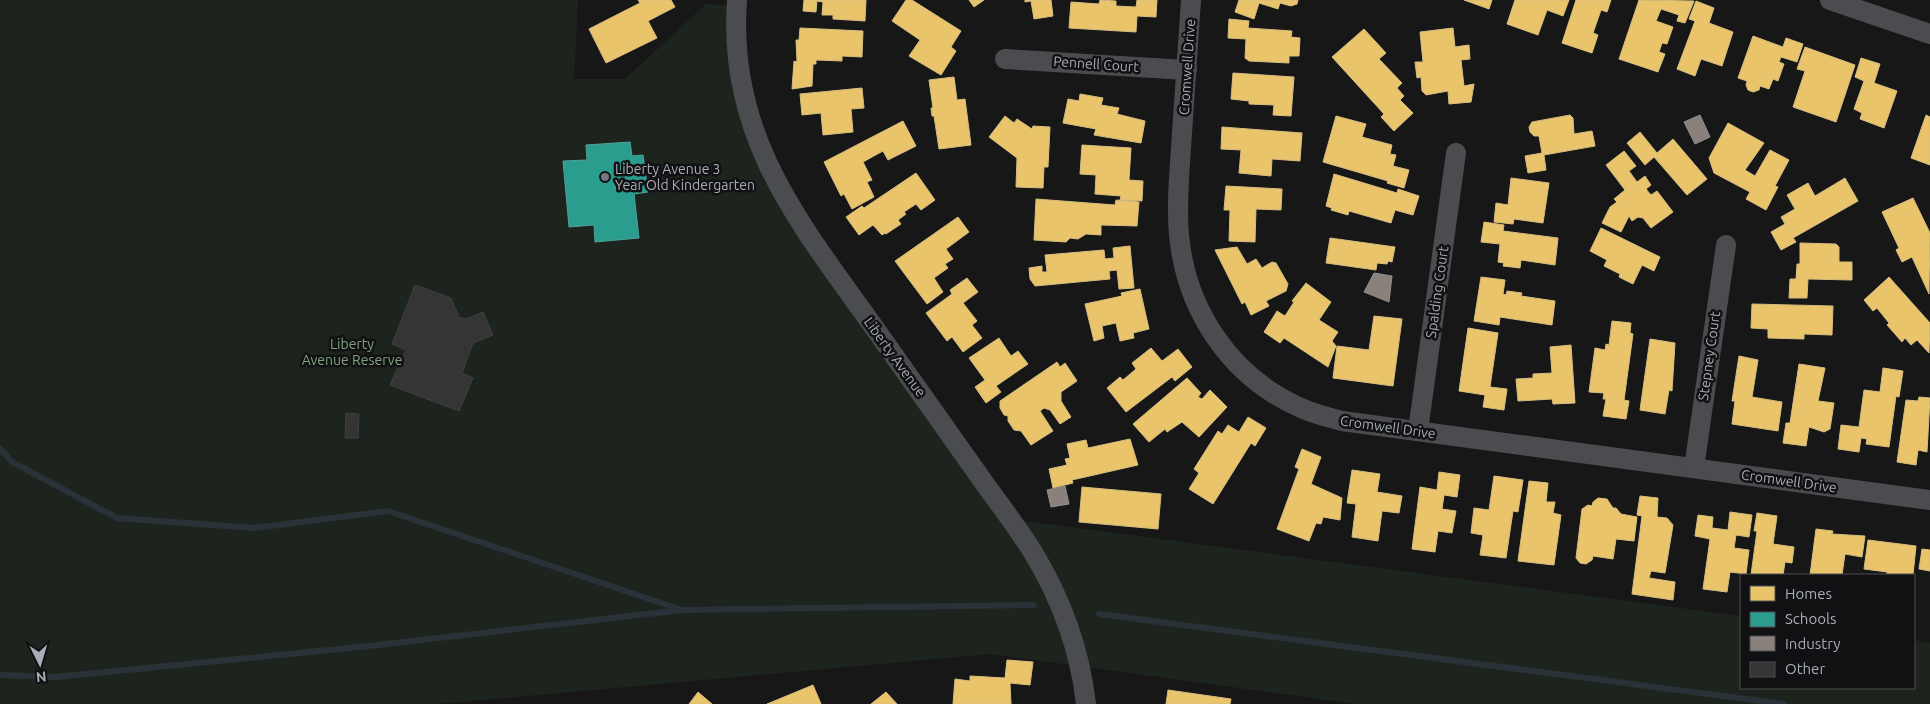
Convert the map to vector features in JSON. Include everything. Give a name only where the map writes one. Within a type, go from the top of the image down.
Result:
[{"type":"street","name":"Liberty Avenue","points":[[737,0],[738,49],[744,95],[759,147],[775,181],[812,241],[1031,548],[1066,621],[1079,666],[1086,704]]},
{"type":"street","name":"Cromwell Drive","points":[[1191,0],[1177,205],[1179,235],[1191,292],[1209,329],[1228,354],[1251,377],[1298,407],[1342,421],[1930,500]]},
{"type":"street","points":[[1830,0],[1930,34]]},
{"type":"street","name":"Pennell Court","points":[[1004,59],[1187,70]]},
{"type":"street","name":"Spalding Court","points":[[1418,431],[1456,153]]},
{"type":"street","name":"Stepney Court","points":[[1694,468],[1726,245]]},
{"type":"green space","name":"Liberty Avenue Reserve","points":[[0,0],[578,0],[574,79],[625,79],[706,4],[737,6],[759,147],[1010,519],[1740,616],[1740,689],[1915,689],[1915,640],[1930,643],[1930,704],[1356,704],[990,654],[438,704],[0,704]]},
{"type":"building: Homes","points":[[638,0],[671,0],[675,7],[648,21],[657,38],[606,63],[589,29],[640,3]]},
{"type":"building: Homes","points":[[804,0],[866,0],[865,21],[833,19],[833,15],[822,15],[823,2],[817,1],[816,12],[803,11]]},
{"type":"building: Homes","points":[[906,0],[912,0],[961,31],[951,47],[956,51],[941,75],[909,56],[920,40],[892,21]]},
{"type":"building: Homes","points":[[969,0],[984,0],[974,7]]},
{"type":"building: Homes","points":[[1025,0],[1051,0],[1053,16],[1034,19],[1031,1],[1025,2]]},
{"type":"building: Homes","points":[[1100,0],[1116,1],[1116,6],[1136,7],[1137,0],[1157,0],[1156,17],[1137,16],[1136,32],[1069,28],[1071,2],[1099,4]]},
{"type":"building: Homes","points":[[1239,0],[1298,0],[1297,4],[1291,6],[1280,3],[1278,9],[1259,3],[1254,19],[1235,12]]},
{"type":"building: Homes","points":[[1464,0],[1492,0],[1489,9]]},
{"type":"building: Homes","points":[[1515,0],[1569,0],[1563,16],[1547,10],[1538,35],[1507,24]]},
{"type":"building: Homes","points":[[1576,0],[1611,0],[1607,12],[1601,10],[1593,33],[1598,35],[1592,53],[1562,43]]},
{"type":"building: Homes","points":[[1639,0],[1694,1],[1685,23],[1677,21],[1679,15],[1661,9],[1656,21],[1673,27],[1667,44],[1662,43],[1659,52],[1665,54],[1658,72],[1619,59]]},
{"type":"building: Homes","points":[[1696,1],[1714,8],[1709,23],[1733,32],[1722,66],[1701,59],[1695,76],[1677,69],[1695,21],[1689,19]]},
{"type":"building: Homes","points":[[1229,19],[1249,21],[1248,28],[1292,31],[1291,37],[1300,38],[1299,56],[1289,56],[1289,63],[1249,61],[1245,58],[1246,39],[1228,38]]},
{"type":"building: Homes","points":[[800,28],[863,31],[862,57],[842,56],[842,61],[816,60],[816,64],[813,64],[812,86],[792,89],[794,61],[797,62],[796,40],[799,40]]},
{"type":"building: Homes","points":[[1453,28],[1455,47],[1469,45],[1470,59],[1461,60],[1464,86],[1474,84],[1471,102],[1449,104],[1448,91],[1426,95],[1422,91],[1421,77],[1417,78],[1415,62],[1423,62],[1420,32]]},
{"type":"building: Homes","points":[[1364,29],[1386,53],[1379,59],[1402,83],[1397,88],[1404,96],[1400,100],[1413,113],[1394,131],[1381,117],[1384,114],[1332,57]]},
{"type":"building: Homes","points":[[1753,36],[1783,47],[1786,38],[1803,44],[1797,62],[1781,57],[1779,62],[1784,64],[1778,81],[1773,79],[1769,89],[1760,86],[1759,90],[1753,92],[1748,90],[1747,81],[1738,78]]},
{"type":"building: Homes","points":[[1805,47],[1855,65],[1836,122],[1793,107],[1805,71],[1797,69]]},
{"type":"building: Homes","points":[[1861,58],[1880,64],[1874,83],[1897,91],[1884,128],[1860,119],[1862,113],[1854,109],[1864,81],[1855,77]]},
{"type":"building: Homes","points":[[1233,73],[1294,77],[1291,116],[1273,115],[1274,105],[1249,104],[1249,101],[1231,99]]},
{"type":"building: Homes","points":[[954,77],[957,100],[965,99],[971,145],[939,149],[934,116],[932,116],[931,108],[933,108],[929,80]]},
{"type":"building: Homes","points":[[862,88],[864,108],[851,109],[853,132],[823,135],[821,113],[802,115],[800,94]]},
{"type":"building: Homes","points":[[1080,94],[1103,98],[1101,105],[1119,108],[1117,114],[1145,121],[1141,143],[1094,135],[1096,129],[1063,123],[1068,99],[1079,101]]},
{"type":"building: Homes","points":[[1570,115],[1573,118],[1574,134],[1592,131],[1595,146],[1544,155],[1546,170],[1528,173],[1525,156],[1542,153],[1539,136],[1534,136],[1530,132],[1529,127],[1532,122]]},
{"type":"building: Homes","points":[[1926,115],[1930,117],[1930,165],[1911,158]]},
{"type":"building: Homes","points":[[1005,116],[1014,123],[1017,119],[1032,129],[1033,126],[1050,127],[1048,167],[1044,167],[1043,188],[1016,187],[1017,158],[989,137]]},
{"type":"building: Homes","points":[[1336,116],[1366,124],[1362,137],[1392,145],[1390,154],[1396,155],[1393,166],[1409,170],[1404,188],[1387,183],[1388,181],[1323,162]]},
{"type":"building: Homes","points":[[903,121],[916,146],[888,160],[883,151],[863,162],[872,180],[867,182],[874,197],[852,209],[844,194],[841,196],[824,162]]},
{"type":"building: Homes","points":[[1728,123],[1764,143],[1745,170],[1755,176],[1770,150],[1789,160],[1775,186],[1778,187],[1766,210],[1746,199],[1750,192],[1714,173],[1709,158]]},
{"type":"building: Homes","points":[[1222,127],[1302,133],[1300,161],[1272,159],[1271,176],[1239,173],[1241,150],[1221,149]]},
{"type":"building: Homes","points":[[1640,132],[1657,153],[1673,139],[1707,179],[1687,195],[1654,157],[1645,165],[1627,143]]},
{"type":"building: Homes","points":[[1082,145],[1131,148],[1129,180],[1143,181],[1142,201],[1120,200],[1121,196],[1095,194],[1096,175],[1080,174]]},
{"type":"building: Homes","points":[[1624,151],[1636,166],[1629,171],[1637,182],[1645,176],[1651,185],[1646,189],[1651,195],[1657,191],[1673,212],[1651,228],[1643,218],[1638,217],[1632,221],[1629,216],[1621,232],[1602,223],[1610,207],[1617,202],[1614,199],[1625,190],[1606,165]]},
{"type":"building: Homes","points":[[916,173],[935,200],[921,210],[916,204],[904,212],[906,214],[898,220],[901,224],[886,234],[882,235],[873,225],[859,235],[846,217],[862,206],[864,208]]},
{"type":"building: Homes","points":[[1334,174],[1397,193],[1398,189],[1419,196],[1413,215],[1395,210],[1391,223],[1349,211],[1348,215],[1331,210],[1332,208],[1326,206]]},
{"type":"building: Homes","points":[[1511,178],[1549,183],[1543,223],[1514,219],[1513,224],[1494,222],[1496,203],[1508,205]]},
{"type":"building: Homes","points":[[1845,178],[1858,201],[1793,238],[1796,242],[1781,250],[1771,232],[1785,224],[1781,217],[1795,209],[1787,195],[1808,183],[1815,196]]},
{"type":"building: Homes","points":[[1226,186],[1282,189],[1281,210],[1256,209],[1255,242],[1229,241],[1230,210],[1224,210]]},
{"type":"building: Homes","points":[[1913,198],[1930,233],[1929,294],[1912,257],[1902,262],[1896,250],[1899,248],[1882,212]]},
{"type":"building: Homes","points":[[1036,199],[1115,205],[1116,200],[1139,202],[1137,226],[1101,225],[1101,235],[1086,234],[1078,239],[1070,238],[1066,242],[1034,240]]},
{"type":"building: Homes","points":[[958,217],[969,232],[946,249],[953,259],[945,264],[948,268],[934,278],[943,292],[927,304],[895,261]]},
{"type":"building: Homes","points":[[1484,222],[1504,225],[1503,231],[1558,238],[1555,265],[1521,260],[1520,268],[1503,266],[1504,263],[1498,262],[1500,244],[1481,242]]},
{"type":"building: Homes","points":[[1601,228],[1660,257],[1654,271],[1642,265],[1633,284],[1619,277],[1620,274],[1604,266],[1607,260],[1590,251]]},
{"type":"building: Homes","points":[[1330,238],[1395,247],[1392,262],[1388,261],[1387,264],[1377,263],[1376,270],[1326,263]]},
{"type":"building: Homes","points":[[1800,243],[1836,244],[1839,247],[1839,262],[1852,262],[1852,280],[1808,279],[1807,298],[1789,298],[1790,279],[1796,279],[1797,264],[1800,264]]},
{"type":"building: Homes","points":[[1130,246],[1134,288],[1119,289],[1117,270],[1109,271],[1110,279],[1035,286],[1030,279],[1029,268],[1042,266],[1042,272],[1047,272],[1045,255],[1104,250],[1105,259],[1114,258],[1113,248]]},
{"type":"building: Homes","points":[[1237,247],[1247,264],[1256,259],[1262,268],[1272,262],[1276,263],[1288,284],[1286,291],[1266,301],[1269,306],[1251,315],[1245,302],[1242,304],[1215,250]]},
{"type":"building: Homes","points":[[1481,277],[1505,280],[1503,294],[1506,295],[1507,291],[1522,293],[1521,296],[1555,301],[1552,325],[1500,317],[1499,325],[1474,321]]},
{"type":"building: Homes","points":[[1889,277],[1930,323],[1929,353],[1917,340],[1911,345],[1905,338],[1902,342],[1887,325],[1889,323],[1877,308],[1873,311],[1864,300]]},
{"type":"building: Homes","points":[[967,278],[978,292],[963,303],[977,321],[972,325],[982,338],[963,352],[952,337],[947,341],[926,313],[952,294],[950,290]]},
{"type":"building: Homes","points":[[1306,283],[1331,302],[1319,320],[1338,332],[1332,341],[1336,346],[1328,367],[1284,338],[1280,343],[1264,332],[1277,311],[1285,316],[1294,302],[1292,301]]},
{"type":"building: Homes","points":[[1140,289],[1149,329],[1133,333],[1134,338],[1120,341],[1116,323],[1102,326],[1104,338],[1094,341],[1085,304],[1122,296],[1121,293]]},
{"type":"building: Homes","points":[[1752,304],[1833,306],[1832,335],[1804,334],[1804,339],[1768,338],[1768,329],[1751,328]]},
{"type":"building: Homes","points":[[1374,316],[1402,319],[1393,386],[1333,378],[1337,346],[1369,350]]},
{"type":"building: Homes","points":[[1612,321],[1631,323],[1630,333],[1633,334],[1624,400],[1629,401],[1626,419],[1603,416],[1606,399],[1603,399],[1604,393],[1589,392],[1595,348],[1605,350],[1606,344],[1609,345]]},
{"type":"building: Homes","points":[[1468,328],[1498,333],[1490,387],[1507,389],[1504,410],[1483,407],[1485,395],[1459,391]]},
{"type":"building: Homes","points":[[999,338],[1011,356],[1018,351],[1028,364],[996,386],[1001,392],[986,403],[975,387],[985,380],[969,358]]},
{"type":"building: Homes","points":[[1650,339],[1675,343],[1672,391],[1669,390],[1665,414],[1640,410]]},
{"type":"building: Homes","points":[[1571,345],[1575,403],[1553,404],[1552,399],[1518,401],[1516,379],[1533,378],[1533,374],[1552,373],[1550,347]]},
{"type":"building: Homes","points":[[1151,348],[1162,361],[1178,349],[1192,367],[1175,381],[1172,377],[1126,412],[1107,388],[1120,377],[1123,380],[1136,369],[1132,363]]},
{"type":"building: Homes","points":[[1739,356],[1758,360],[1752,397],[1782,402],[1778,431],[1732,424],[1735,401],[1732,401]]},
{"type":"building: Homes","points":[[1057,362],[1060,367],[1065,363],[1077,381],[1061,392],[1061,401],[1071,417],[1060,424],[1050,410],[1044,408],[1040,411],[1053,431],[1031,445],[1021,431],[1014,430],[1008,421],[1008,416],[1004,415],[1000,408],[1000,401]]},
{"type":"building: Homes","points":[[1799,364],[1825,368],[1818,401],[1834,403],[1830,429],[1824,432],[1809,427],[1806,446],[1783,443],[1786,423],[1790,423]]},
{"type":"building: Homes","points":[[1883,368],[1903,371],[1899,397],[1896,396],[1889,447],[1866,444],[1867,439],[1861,438],[1859,452],[1838,449],[1841,425],[1859,427],[1864,390],[1880,392]]},
{"type":"building: Homes","points":[[1187,378],[1201,393],[1198,397],[1202,399],[1210,390],[1227,407],[1199,437],[1182,422],[1167,432],[1165,429],[1149,442],[1133,424]]},
{"type":"building: Homes","points":[[1919,397],[1930,398],[1927,452],[1918,450],[1916,465],[1897,462],[1906,400],[1918,401]]},
{"type":"building: Homes","points":[[1248,417],[1266,428],[1255,446],[1251,443],[1213,504],[1189,489],[1199,473],[1194,469],[1218,431],[1222,434],[1228,425],[1239,432]]},
{"type":"building: Homes","points":[[1130,439],[1138,465],[1072,480],[1073,483],[1053,488],[1049,469],[1067,465],[1065,459],[1070,458],[1067,444],[1086,440],[1088,448]]},
{"type":"building: Homes","points":[[1302,449],[1321,457],[1311,484],[1342,498],[1340,520],[1323,517],[1321,524],[1316,523],[1309,541],[1277,529],[1299,469],[1295,467]]},
{"type":"building: Homes","points":[[1352,470],[1380,474],[1377,492],[1402,496],[1399,513],[1382,511],[1378,541],[1352,537],[1356,504],[1347,503]]},
{"type":"building: Homes","points":[[1439,472],[1460,475],[1457,497],[1444,495],[1442,509],[1456,511],[1452,533],[1438,531],[1435,552],[1412,549],[1420,487],[1437,490]]},
{"type":"building: Homes","points":[[1494,476],[1523,480],[1518,512],[1513,511],[1506,558],[1480,555],[1483,535],[1471,533],[1474,508],[1489,510]]},
{"type":"building: Homes","points":[[1529,481],[1548,483],[1546,502],[1555,502],[1553,513],[1561,515],[1554,565],[1518,561]]},
{"type":"building: Homes","points":[[1082,487],[1161,494],[1158,529],[1079,522]]},
{"type":"building: Homes","points":[[1640,496],[1658,498],[1657,517],[1667,518],[1673,525],[1665,573],[1651,571],[1649,578],[1675,582],[1673,600],[1632,594],[1642,516],[1637,515]]},
{"type":"building: Homes","points":[[1598,498],[1607,499],[1613,508],[1616,508],[1621,514],[1637,517],[1634,541],[1616,539],[1613,559],[1593,556],[1592,560],[1586,564],[1580,563],[1576,558],[1582,509],[1588,505],[1592,506],[1593,502]]},
{"type":"building: Homes","points":[[1730,512],[1752,515],[1749,537],[1736,535],[1734,548],[1749,550],[1746,574],[1730,572],[1727,592],[1703,589],[1710,539],[1695,536],[1698,515],[1713,517],[1712,528],[1728,530]]},
{"type":"building: Homes","points":[[1757,513],[1777,516],[1773,544],[1794,547],[1792,563],[1785,562],[1783,574],[1751,574],[1757,531],[1754,531]]},
{"type":"building: Homes","points":[[1816,529],[1833,531],[1832,534],[1865,536],[1862,557],[1845,554],[1842,574],[1810,574]]},
{"type":"building: Homes","points":[[1868,540],[1916,546],[1913,574],[1887,574],[1887,572],[1864,569]]},
{"type":"building: Homes","points":[[1922,549],[1930,550],[1930,571],[1919,569]]},
{"type":"building: Homes","points":[[1007,660],[1033,662],[1030,685],[1010,683],[1011,704],[953,704],[955,679],[970,681],[970,676],[1005,678]]},
{"type":"building: Homes","points":[[813,685],[821,704],[767,704]]},
{"type":"building: Homes","points":[[1168,690],[1231,699],[1230,704],[1166,704]]},
{"type":"building: Homes","points":[[698,692],[712,704],[689,704]]},
{"type":"building: Homes","points":[[886,692],[897,704],[871,704]]},
{"type":"building: Schools","name":"Liberty Avenue 3 Year Old Kindergarten","points":[[630,142],[632,156],[643,155],[648,192],[634,194],[639,238],[595,242],[594,225],[569,227],[563,161],[587,160],[586,145]]},
{"type":"building: Industry","points":[[1700,115],[1710,137],[1695,144],[1684,122]]},
{"type":"building: Industry","points":[[1374,273],[1392,276],[1389,302],[1364,292]]},
{"type":"building: Industry","points":[[1065,486],[1069,504],[1051,507],[1047,490]]},
{"type":"building: Other","points":[[415,285],[451,298],[459,317],[466,319],[483,312],[493,335],[473,343],[462,373],[473,378],[459,411],[390,385],[406,350],[392,344]]},
{"type":"building: Other","points":[[346,413],[359,414],[358,438],[345,438]]},
{"type":"waterway","points":[[0,449],[12,462],[117,518],[255,528],[388,511],[679,609]]},
{"type":"waterway","points":[[0,675],[56,677],[369,646],[682,610],[1034,605]]},
{"type":"waterway","points":[[1099,614],[1784,704]]},
{"type":"place","name":"Liberty Avenue 3 Year Old Kindergarten","points":[[605,177]]}]
